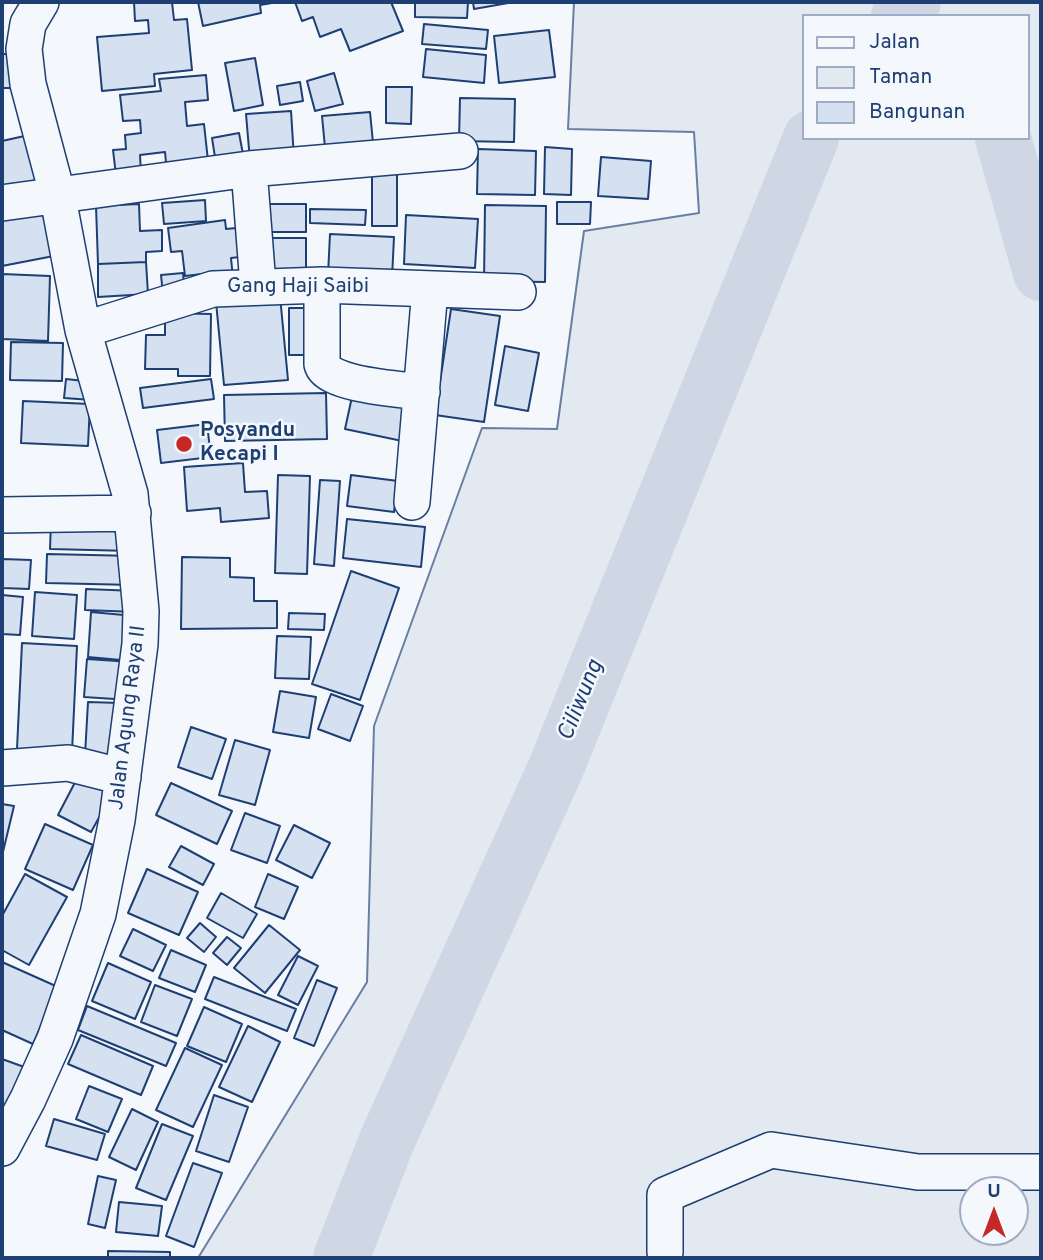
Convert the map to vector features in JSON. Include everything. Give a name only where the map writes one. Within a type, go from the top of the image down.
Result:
[{"type":"street","name":"Jalan Agung Raya II","points":[[7,1127],[55,1039],[98,914],[123,778],[140,644],[141,611],[131,504],[83,330],[57,193],[28,85],[24,49],[28,24],[39,2]]},
{"type":"street","points":[[2,203],[57,193],[249,169],[460,151]]},
{"type":"street","points":[[249,169],[258,285]]},
{"type":"street","name":"Gang Haji Saibi","points":[[83,330],[213,289],[258,285],[518,292]]},
{"type":"street","points":[[322,285],[322,363],[326,372],[338,379],[422,392]]},
{"type":"street","points":[[412,502],[430,289]]},
{"type":"street","points":[[2,494],[131,504]]},
{"type":"street","points":[[2,515],[131,504]]},
{"type":"street","points":[[2,768],[68,763],[123,778]]},
{"type":"street","points":[[665,1252],[665,1195],[771,1150],[918,1172],[1041,1172]]},
{"type":"green space","points":[[574,2],[1041,2],[1041,1258],[198,1258],[367,982],[374,726],[482,428],[557,429],[584,231],[699,213],[694,132],[568,129]]},
{"type":"building","points":[[134,2],[172,2],[174,20],[187,19],[192,70],[154,74],[155,86],[102,91],[97,37],[149,33],[148,20],[135,21]]},
{"type":"building","points":[[198,2],[278,2],[260,5],[261,13],[203,26]]},
{"type":"building","points":[[295,2],[391,2],[403,31],[350,51],[341,29],[320,37],[313,17],[302,21]]},
{"type":"building","points":[[415,2],[468,2],[467,18],[415,17]]},
{"type":"building","points":[[473,2],[514,2],[474,9]]},
{"type":"building","points":[[424,24],[488,30],[486,49],[422,44]]},
{"type":"building","points":[[549,30],[555,77],[499,83],[494,36]]},
{"type":"building","points":[[426,49],[486,55],[484,83],[423,77]]},
{"type":"building","points":[[2,54],[15,54],[14,88],[2,88]]},
{"type":"building","points":[[255,58],[263,105],[234,111],[225,63]]},
{"type":"building","points":[[334,73],[343,104],[315,111],[307,81]]},
{"type":"building","points":[[206,75],[208,100],[185,102],[187,126],[204,124],[209,170],[167,173],[165,152],[140,155],[141,173],[116,175],[113,150],[126,149],[125,135],[141,133],[140,120],[123,121],[120,95],[161,91],[159,79]]},
{"type":"building","points":[[300,82],[303,101],[280,105],[277,86]]},
{"type":"building","points":[[386,87],[412,87],[411,124],[386,123]]},
{"type":"building","points":[[460,98],[515,99],[514,142],[459,141]]},
{"type":"building","points":[[291,111],[294,158],[250,161],[246,114]]},
{"type":"building","points":[[370,112],[374,153],[326,158],[322,116]]},
{"type":"building","points":[[38,133],[49,177],[2,188],[2,141]]},
{"type":"building","points":[[239,133],[245,165],[217,170],[212,138]]},
{"type":"building","points":[[545,147],[572,149],[571,195],[544,194]]},
{"type":"building","points":[[478,149],[536,151],[535,195],[477,194]]},
{"type":"building","points":[[601,157],[651,161],[648,199],[598,196]]},
{"type":"building","points":[[372,172],[397,172],[397,226],[372,226]]},
{"type":"building","points":[[52,195],[64,254],[2,266],[2,205]]},
{"type":"building","points":[[205,200],[206,221],[164,224],[162,203]]},
{"type":"building","points":[[557,202],[591,202],[590,224],[557,224]]},
{"type":"building","points":[[139,204],[140,231],[162,230],[162,251],[146,252],[146,262],[98,264],[96,206]]},
{"type":"building","points":[[262,204],[306,204],[306,232],[262,232]]},
{"type":"building","points":[[485,205],[546,206],[545,282],[484,281]]},
{"type":"building","points":[[310,209],[366,210],[365,225],[310,223]]},
{"type":"building","points":[[406,215],[478,219],[475,268],[404,264]]},
{"type":"building","points":[[225,220],[226,229],[236,228],[240,257],[231,258],[233,278],[210,273],[185,276],[182,251],[171,252],[168,228]]},
{"type":"building","points":[[330,234],[394,237],[392,278],[328,275]]},
{"type":"building","points":[[264,238],[306,238],[306,275],[264,275]]},
{"type":"building","points":[[146,262],[148,294],[98,297],[98,264]]},
{"type":"building","points":[[183,273],[185,294],[163,295],[161,275]]},
{"type":"building","points":[[2,274],[50,276],[48,341],[2,339]]},
{"type":"building","points":[[280,296],[288,380],[224,385],[216,302]]},
{"type":"building","points":[[289,308],[316,308],[316,355],[289,355]]},
{"type":"building","points":[[451,309],[500,316],[484,422],[435,415]]},
{"type":"building","points":[[165,313],[211,314],[210,376],[178,376],[178,369],[145,369],[146,335],[165,335]]},
{"type":"building","points":[[11,342],[63,343],[62,381],[10,380]]},
{"type":"building","points":[[505,346],[539,353],[528,411],[495,405]]},
{"type":"building","points":[[66,379],[93,382],[92,400],[64,398]]},
{"type":"building","points":[[211,379],[214,399],[143,408],[140,388]]},
{"type":"building","points":[[355,383],[416,396],[407,442],[345,429]]},
{"type":"building","points":[[326,393],[327,439],[225,441],[224,395]]},
{"type":"building","points":[[23,401],[90,404],[88,446],[21,443]]},
{"type":"building","name":"Posyandu Kecapi I","points":[[207,424],[211,457],[161,463],[157,430]]},
{"type":"building","points":[[243,463],[245,492],[267,491],[269,518],[221,522],[220,508],[187,511],[184,467]]},
{"type":"building","points":[[278,475],[310,476],[307,574],[275,573]]},
{"type":"building","points":[[351,475],[398,481],[394,512],[347,506]]},
{"type":"building","points":[[320,480],[340,481],[334,566],[314,564]]},
{"type":"building","points":[[347,519],[425,527],[421,567],[343,558]]},
{"type":"building","points":[[51,522],[131,523],[131,551],[50,549]]},
{"type":"building","points":[[47,554],[134,556],[134,585],[46,583]]},
{"type":"building","points":[[182,557],[230,558],[230,577],[254,578],[254,601],[277,601],[277,628],[181,629]]},
{"type":"building","points":[[2,559],[31,560],[29,589],[2,588]]},
{"type":"building","points":[[351,571],[399,588],[360,700],[312,684]]},
{"type":"building","points":[[86,589],[136,591],[135,612],[85,610]]},
{"type":"building","points":[[35,592],[77,595],[74,639],[32,636]]},
{"type":"building","points":[[2,595],[23,597],[20,635],[2,634]]},
{"type":"building","points":[[91,612],[135,616],[132,661],[88,657]]},
{"type":"building","points":[[289,613],[325,614],[324,630],[288,629]]},
{"type":"building","points":[[277,636],[311,637],[309,679],[275,678]]},
{"type":"building","points":[[22,643],[77,646],[72,752],[17,749]]},
{"type":"building","points":[[87,659],[132,662],[130,700],[84,697]]},
{"type":"building","points":[[280,691],[316,697],[309,738],[273,732]]},
{"type":"building","points":[[331,694],[363,706],[350,741],[318,729]]},
{"type":"building","points":[[88,702],[120,703],[117,756],[85,755]]},
{"type":"building","points":[[191,727],[226,739],[212,779],[178,767]]},
{"type":"building","points":[[235,740],[270,750],[255,805],[219,795]]},
{"type":"building","points":[[83,767],[117,785],[91,832],[58,815]]},
{"type":"building","points":[[171,783],[232,811],[217,844],[156,815]]},
{"type":"building","points":[[2,804],[14,806],[2,856]]},
{"type":"building","points":[[245,813],[280,826],[267,863],[231,850]]},
{"type":"building","points":[[45,824],[93,845],[73,890],[25,869]]},
{"type":"building","points":[[294,825],[330,843],[312,878],[276,860]]},
{"type":"building","points":[[181,846],[214,864],[203,885],[169,867]]},
{"type":"building","points":[[147,869],[198,892],[179,935],[128,913]]},
{"type":"building","points":[[25,874],[67,897],[29,965],[2,950],[2,916]]},
{"type":"building","points":[[268,874],[298,887],[284,919],[255,907]]},
{"type":"building","points":[[221,893],[257,914],[243,938],[207,918]]},
{"type":"building","points":[[200,923],[216,937],[204,952],[187,938]]},
{"type":"building","points":[[269,925],[300,950],[265,993],[234,968]]},
{"type":"building","points":[[133,929],[166,945],[153,971],[120,956]]},
{"type":"building","points":[[227,937],[241,948],[227,965],[213,953]]},
{"type":"building","points":[[171,950],[206,965],[195,992],[159,978]]},
{"type":"building","points":[[298,956],[318,966],[298,1005],[278,995]]},
{"type":"building","points":[[2,962],[58,987],[33,1044],[2,1030]]},
{"type":"building","points":[[108,963],[151,982],[135,1019],[92,1001]]},
{"type":"building","points":[[214,977],[296,1009],[287,1031],[205,999]]},
{"type":"building","points":[[317,980],[337,988],[314,1046],[294,1038]]},
{"type":"building","points":[[155,985],[192,999],[177,1036],[141,1022]]},
{"type":"building","points":[[87,1006],[176,1043],[166,1066],[78,1030]]},
{"type":"building","points":[[204,1007],[242,1024],[226,1062],[187,1046]]},
{"type":"building","points":[[248,1026],[280,1042],[252,1102],[219,1087]]},
{"type":"building","points":[[81,1035],[153,1066],[141,1095],[68,1064]]},
{"type":"building","points":[[185,1048],[222,1065],[193,1127],[156,1110]]},
{"type":"building","points":[[2,1059],[27,1068],[10,1112],[2,1109]]},
{"type":"building","points":[[89,1086],[122,1099],[108,1132],[76,1119]]},
{"type":"building","points":[[214,1095],[248,1107],[229,1162],[196,1151]]},
{"type":"building","points":[[132,1109],[158,1122],[136,1170],[109,1157]]},
{"type":"building","points":[[54,1119],[105,1134],[97,1160],[46,1146]]},
{"type":"building","points":[[162,1124],[193,1136],[166,1200],[136,1188]]},
{"type":"building","points":[[193,1163],[222,1173],[194,1247],[166,1236]]},
{"type":"building","points":[[98,1176],[116,1180],[105,1228],[88,1224]]},
{"type":"building","points":[[119,1202],[162,1206],[158,1236],[116,1232]]},
{"type":"building","points":[[108,1251],[170,1252],[170,1258],[108,1258]]},
{"type":"waterway","name":"Ciliwung","points":[[901,14],[913,2]]},
{"type":"waterway","name":"Ciliwung","points":[[341,1258],[388,1138],[555,770],[810,140]]},
{"type":"waterway","name":"Ciliwung","points":[[1004,140],[1041,273]]},
{"type":"place","name":"Posyandu Kecapi I","points":[[184,444]]}]
